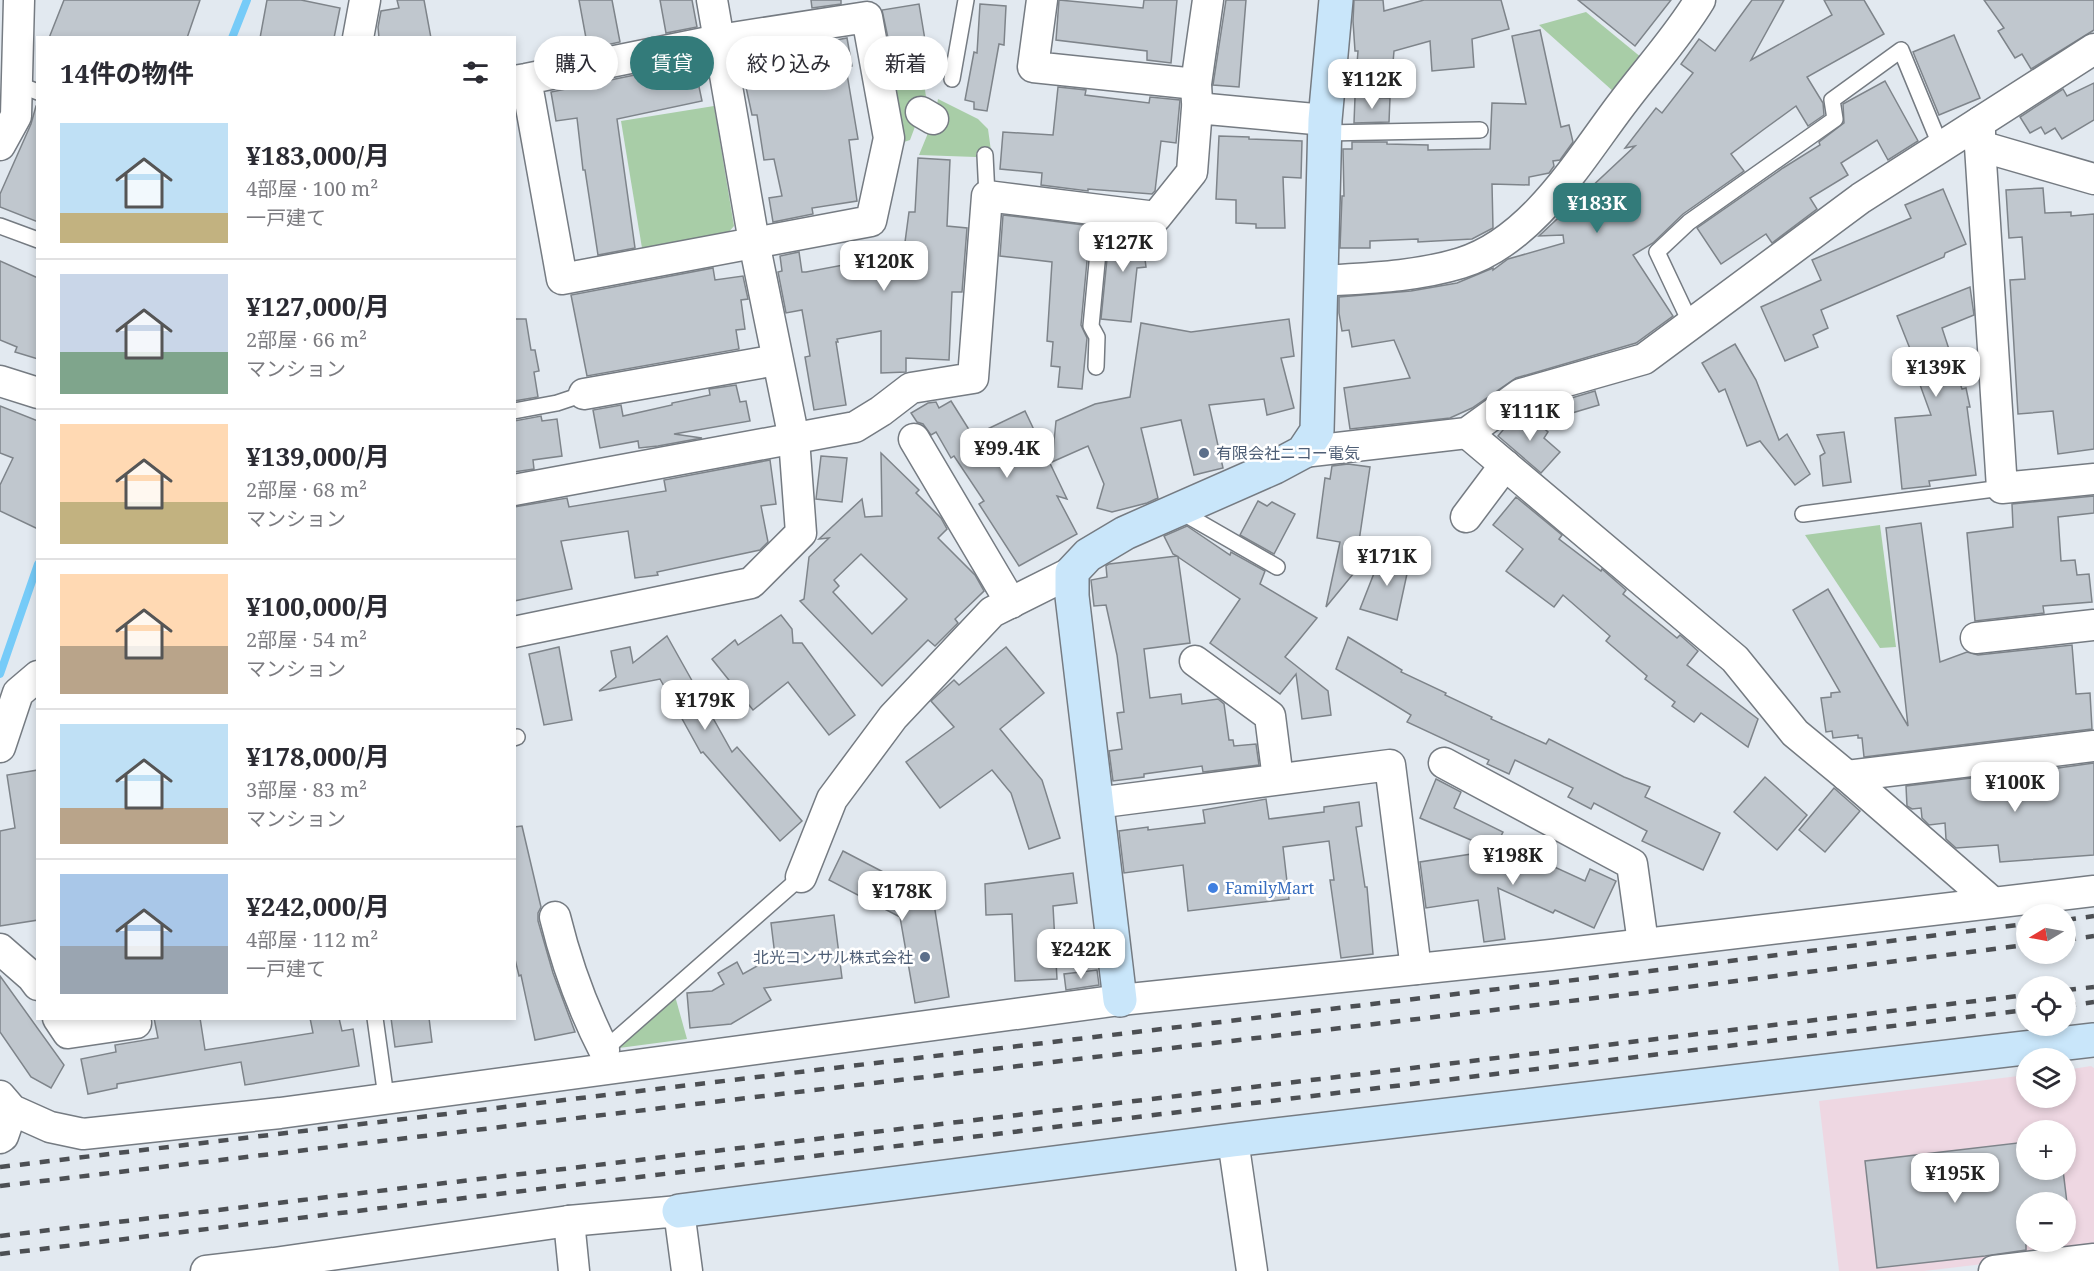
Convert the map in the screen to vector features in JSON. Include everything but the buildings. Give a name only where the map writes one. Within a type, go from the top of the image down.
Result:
[{"type":"street","points":[[0,145],[16,116],[27,88],[19,0]]},
{"type":"street","points":[[358,36],[365,0]]},
{"type":"street","points":[[516,632],[751,583],[801,533],[794,439],[754,242],[712,0]]},
{"type":"street","points":[[1042,0],[1033,67],[1197,96],[1325,127]]},
{"type":"street","points":[[516,490],[855,427],[911,388],[973,378],[987,196],[1156,217],[1192,172],[1197,96],[1208,0]]},
{"type":"street","points":[[1303,452],[1317,431],[1325,127],[1336,0]]},
{"type":"street","points":[[1321,281],[1405,276],[1462,262],[1492,248],[1522,227],[1571,174],[1621,105],[1686,23],[1700,0]]},
{"type":"street","points":[[867,17],[889,138],[871,220],[562,279],[520,80],[719,40],[867,17]]},
{"type":"street","points":[[801,877],[832,799],[893,717],[992,612],[1072,572],[1088,555],[1125,533],[1275,467],[1303,452],[1467,433],[1521,394],[1644,359],[1861,198],[1941,147],[1980,134],[2094,49]]},
{"type":"street","points":[[1980,134],[2094,179]]},
{"type":"street","points":[[1980,134],[2002,488],[2094,479]]},
{"type":"street","points":[[584,394],[777,360]]},
{"type":"street","points":[[0,381],[36,392]]},
{"type":"street","points":[[1467,433],[1735,659],[1795,733],[1992,902]]},
{"type":"street","points":[[914,439],[1011,603]]},
{"type":"street","points":[[1466,517],[1505,465]]},
{"type":"street","points":[[1072,572],[1072,596],[1119,1000]]},
{"type":"street","points":[[1976,638],[2094,625]]},
{"type":"street","points":[[1195,661],[1270,716],[1278,779]]},
{"type":"street","points":[[0,747],[18,693],[36,678]]},
{"type":"street","points":[[1847,776],[2094,746]]},
{"type":"street","points":[[1444,764],[1632,864],[1643,943]]},
{"type":"street","points":[[1096,803],[1390,765],[1416,969]]},
{"type":"street","points":[[0,1138],[3,1137],[6,1103],[50,1127],[83,1134],[280,1113],[605,1059],[2094,891]]},
{"type":"street","points":[[555,917],[574,978],[605,1059]]},
{"type":"street","points":[[0,949],[36,983]]},
{"type":"street","points":[[59,1020],[68,1033],[136,1023],[135,1020]]},
{"type":"street","points":[[206,1271],[568,1221],[679,1211],[1233,1140],[2094,1040]]},
{"type":"street","points":[[1233,1140],[1252,1271]]},
{"type":"street","points":[[679,1211],[687,1271]]},
{"type":"street","points":[[568,1221],[574,1271]]},
{"type":"street","points":[[1994,1271],[2094,1259]]},
{"type":"lane","points":[[952,79],[966,0]]},
{"type":"lane","points":[[1691,324],[1657,252],[1689,222],[1835,119],[1832,100],[1901,50],[1941,147]]},
{"type":"lane","points":[[1325,127],[1480,130]]},
{"type":"lane","points":[[985,155],[987,196]]},
{"type":"lane","points":[[1096,367],[1097,337],[1091,326],[1102,210]]},
{"type":"lane","points":[[0,226],[36,239]]},
{"type":"lane","points":[[516,411],[557,403],[584,394]]},
{"type":"lane","points":[[1803,514],[2002,488]]},
{"type":"lane","points":[[1183,507],[1190,517],[1276,567]]},
{"type":"lane","points":[[605,1059],[801,877]]},
{"type":"lane","points":[[375,1020],[386,1097]]},
{"type":"shaded area","points":[[2091,1066],[2094,1068],[2094,1251],[1924,1271],[1839,1271],[1819,1101],[2016,1076],[2016,1108],[2076,1108],[2076,1068]]},
{"type":"green space","points":[[1586,12],[1642,58],[1614,92],[1539,25]]},
{"type":"green space","points":[[895,90],[925,90],[926,97],[910,140],[904,142]]},
{"type":"green space","points":[[938,99],[978,119],[988,129],[991,151],[977,151],[976,157],[919,155],[935,116]]},
{"type":"green space","points":[[714,106],[734,226],[727,234],[642,248],[621,121]]},
{"type":"green space","points":[[1880,525],[1896,647],[1880,648],[1805,535]]},
{"type":"green space","points":[[675,996],[687,1039],[619,1048]]},
{"type":"waterway","points":[[233,36],[247,0]]},
{"type":"waterway","points":[[0,674],[36,570]]},
{"type":"railway","points":[[2076,919],[2094,916]]},
{"type":"railway","points":[[0,1167],[1650,971],[2016,925]]},
{"type":"railway","points":[[2076,939],[2094,936]]},
{"type":"railway","points":[[0,1186],[1655,991],[2016,946]]},
{"type":"railway","points":[[2076,989],[2094,987]]},
{"type":"railway","points":[[0,1236],[2016,996]]},
{"type":"railway","points":[[2076,1005],[2094,1002]]},
{"type":"railway","points":[[0,1254],[2016,1011]]},
{"type":"place","name":"有限会社ニコー電気","points":[[1204,453]]},
{"type":"place","name":"FamilyMart","points":[[1213,888]]},
{"type":"place","name":"北光コンサル株式会社","points":[[925,957]]}]
